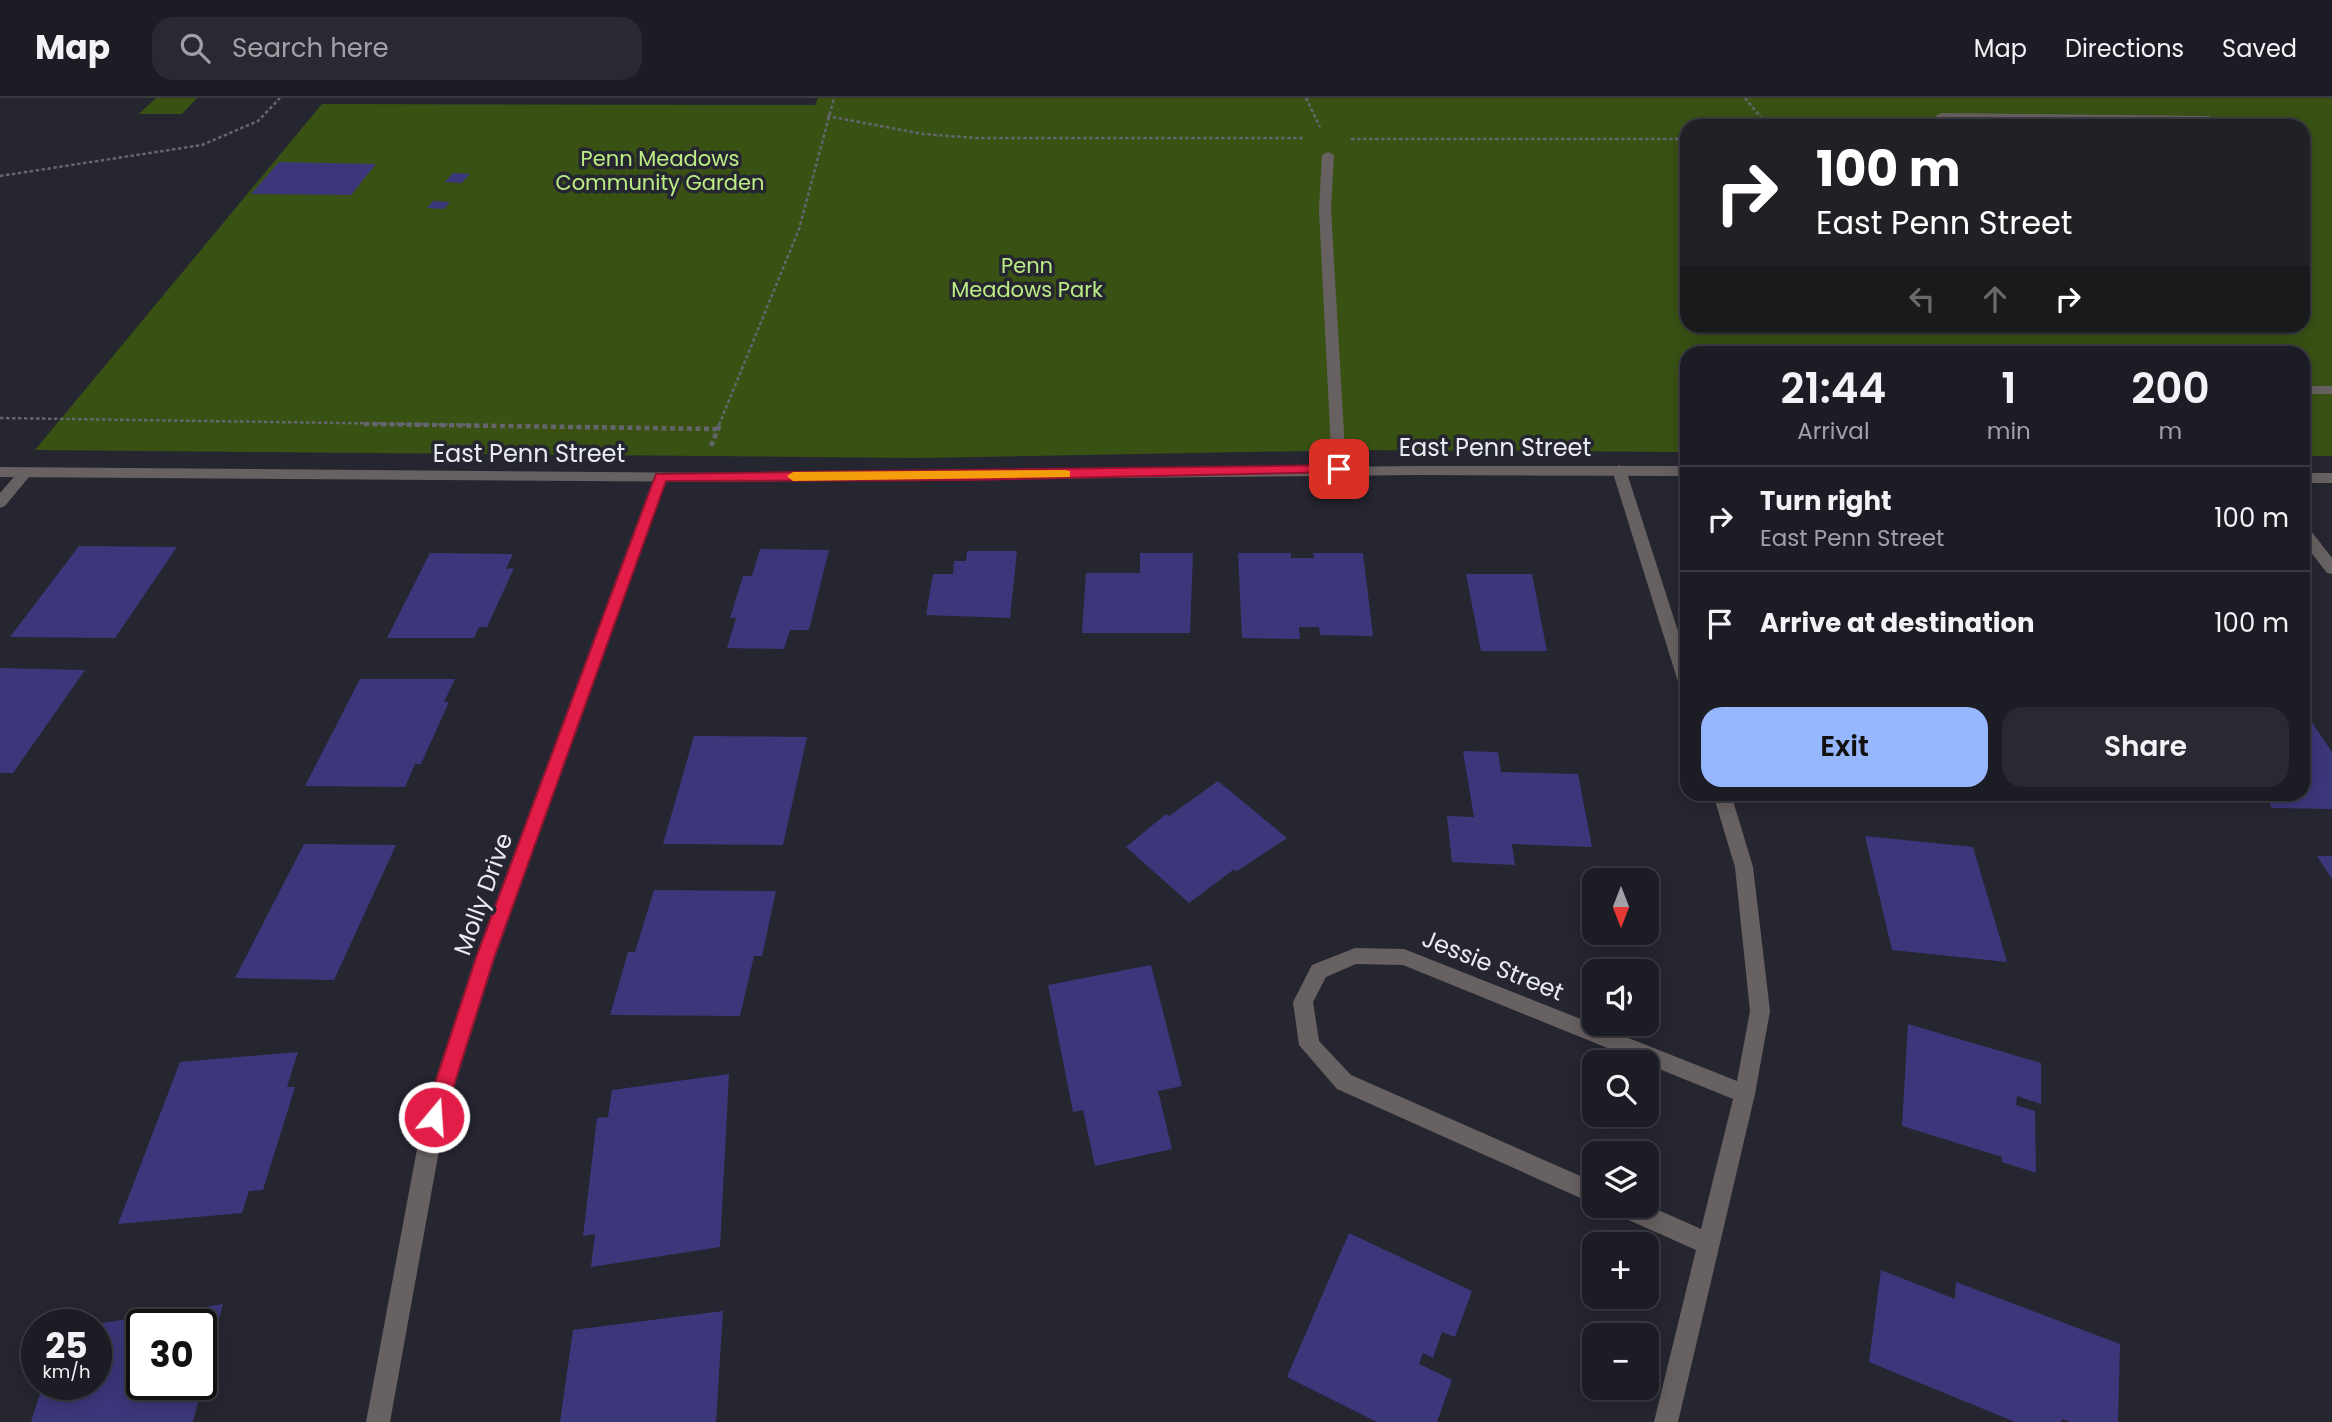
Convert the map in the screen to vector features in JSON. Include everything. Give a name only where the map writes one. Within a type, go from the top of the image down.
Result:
[{"type":"street","points":[[1941,116],[2209,119]]},
{"type":"street","points":[[1328,155],[1325,209],[1339,469]]},
{"type":"street","points":[[2310,390],[2332,390]]},
{"type":"street","name":"East Penn Street","points":[[0,472],[702,477],[965,476],[1339,469],[1680,471]]},
{"type":"street","points":[[1619,470],[1680,663]]},
{"type":"street","points":[[0,503],[26,472]]},
{"type":"street","name":"Molly Drive","points":[[378,1422],[434,1117],[485,958],[661,477]]},
{"type":"street","points":[[2310,478],[2332,478]]},
{"type":"street","points":[[2310,540],[2332,569]]},
{"type":"street","points":[[1666,1422],[1745,1094],[1760,1011],[1744,867],[1724,801]]},
{"type":"street","name":"Jessie Street","points":[[1582,1188],[1344,1082],[1309,1045],[1303,1002],[1319,971],[1355,956],[1404,957],[1745,1094]]},
{"type":"street","points":[[1650,1218],[1709,1244]]},
{"type":"path","points":[[0,176],[202,145],[258,121],[280,98]]},
{"type":"path","points":[[702,477],[718,429],[799,229],[827,116],[834,98]]},
{"type":"path","points":[[1745,98],[1762,119]]},
{"type":"path","points":[[827,116],[923,134],[976,138],[1311,138]]},
{"type":"path","points":[[1339,139],[1680,139]]},
{"type":"path","points":[[0,418],[718,429]]},
{"type":"green space","points":[[156,98],[197,98],[182,114],[139,114]]},
{"type":"green space","name":"Penn Meadows Park","points":[[818,98],[2332,98],[2332,456],[2310,456],[2310,346],[1680,346],[1680,452],[1361,450],[918,458],[35,450],[322,104],[815,105]]},
{"type":"building","points":[[279,162],[376,164],[351,195],[251,194]]},
{"type":"building","points":[[453,173],[470,174],[462,183],[445,182]]},
{"type":"building","points":[[433,201],[450,202],[444,209],[427,208]]},
{"type":"building","points":[[79,546],[177,547],[115,638],[10,637]]},
{"type":"building","points":[[760,549],[829,550],[809,630],[790,630],[784,649],[727,648],[736,618],[730,618],[743,576],[752,576]]},
{"type":"building","points":[[967,551],[1017,551],[1010,618],[926,615],[933,574],[953,574],[954,561],[966,561]]},
{"type":"building","points":[[430,553],[513,554],[506,569],[514,568],[487,627],[479,627],[474,638],[387,638]]},
{"type":"building","points":[[1140,553],[1193,553],[1190,633],[1082,633],[1086,573],[1140,573]]},
{"type":"building","points":[[1238,553],[1291,553],[1291,558],[1314,558],[1313,553],[1363,553],[1373,636],[1320,635],[1319,627],[1299,627],[1300,639],[1242,638]]},
{"type":"building","points":[[1466,574],[1532,574],[1547,651],[1481,651]]},
{"type":"building","points":[[0,668],[85,670],[13,773],[0,773]]},
{"type":"building","points":[[360,679],[455,679],[444,702],[449,702],[421,764],[415,764],[405,787],[305,786]]},
{"type":"building","points":[[2310,719],[2332,752],[2332,809],[2272,808],[2268,801],[2310,801]]},
{"type":"building","points":[[694,736],[807,737],[783,845],[663,844]]},
{"type":"building","points":[[1463,751],[1498,752],[1501,772],[1578,774],[1592,847],[1512,844],[1515,865],[1452,862],[1447,816],[1474,817]]},
{"type":"building","points":[[1218,781],[1287,838],[1237,871],[1233,870],[1189,903],[1126,847],[1166,814],[1169,816]]},
{"type":"building","points":[[1865,836],[1973,847],[2007,962],[1892,950]]},
{"type":"building","points":[[304,844],[396,845],[334,980],[235,978]]},
{"type":"building","points":[[2317,856],[2332,856],[2332,879]]},
{"type":"building","points":[[654,890],[776,891],[762,956],[754,956],[740,1016],[610,1015],[628,952],[635,952]]},
{"type":"building","points":[[1151,965],[1182,1086],[1158,1091],[1172,1149],[1095,1166],[1083,1110],[1073,1112],[1048,985]]},
{"type":"building","points":[[1908,1024],[2041,1063],[2041,1104],[2017,1096],[2016,1105],[2035,1111],[2036,1173],[2002,1162],[2002,1157],[1902,1126]]},
{"type":"building","points":[[298,1052],[287,1087],[295,1087],[263,1190],[249,1191],[242,1213],[118,1224],[180,1062]]},
{"type":"building","points":[[729,1074],[720,1247],[591,1267],[595,1234],[583,1236],[597,1118],[608,1117],[612,1090]]},
{"type":"building","points":[[1349,1233],[1472,1291],[1455,1337],[1442,1332],[1433,1358],[1423,1353],[1419,1364],[1452,1380],[1437,1422],[1377,1422],[1287,1377]]},
{"type":"building","points":[[1881,1270],[1955,1299],[1956,1282],[2120,1344],[2118,1422],[2070,1422],[2062,1419],[2062,1422],[2015,1422],[1869,1362]]},
{"type":"building","points":[[223,1304],[217,1328],[217,1309],[191,1309]]},
{"type":"building","points":[[723,1311],[716,1422],[560,1422],[573,1330]]},
{"type":"building","points":[[126,1319],[126,1400],[199,1400],[193,1422],[31,1422],[38,1400],[112,1400],[112,1321]]},
{"type":"slow traffic","points":[[793,476],[1065,474]]},
{"type":"route","points":[[434,1117],[485,958],[661,477],[965,476],[1339,469]]},
{"type":"park label","name":"Penn Meadows Community Garden","points":[[660,170]]}]
